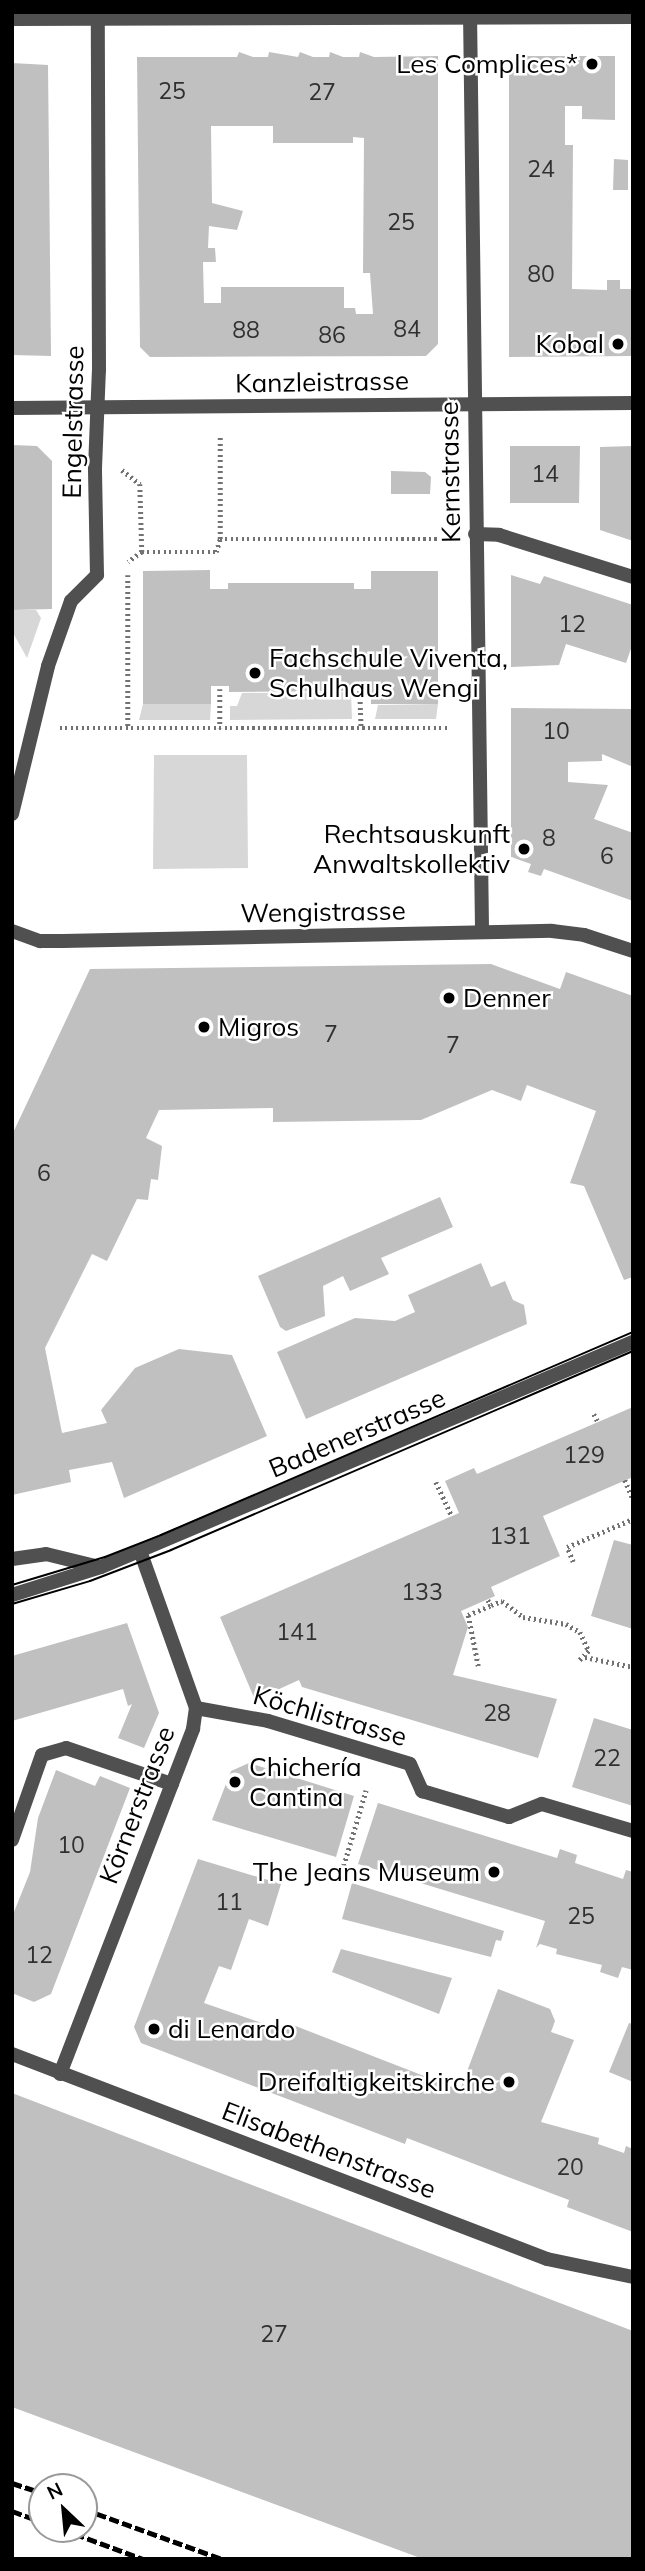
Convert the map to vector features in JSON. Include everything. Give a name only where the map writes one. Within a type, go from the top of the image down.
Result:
[{"type":"street","points":[[12,19],[470,15],[633,17]]},
{"type":"street","name":"Kernstrasse","points":[[470,15],[482,932]]},
{"type":"street","name":"Engelstrasse","points":[[12,814],[52,653],[71,601],[97,575],[95,468],[98,410],[98,17]]},
{"type":"street","name":"Kanzleistrasse","points":[[12,408],[98,410],[633,403]]},
{"type":"street","points":[[475,534],[499,535],[633,578]]},
{"type":"street","name":"Wengistrasse","points":[[12,931],[40,941],[482,932],[584,935],[633,951]]},
{"type":"street","name":"Badenerstrasse","points":[[12,1595],[101,1567],[633,1342]]},
{"type":"street","name":"Körnerstrasse","points":[[60,2074],[172,1784],[196,1708],[140,1551]]},
{"type":"street","points":[[12,1559],[46,1554],[101,1567]]},
{"type":"street","name":"Köchlistrasse","points":[[196,1708],[268,1721],[410,1764],[422,1791],[509,1817],[542,1804],[633,1831]]},
{"type":"street","points":[[12,1840],[42,1755],[66,1748],[172,1784]]},
{"type":"street","name":"Elisabethenstrasse","points":[[12,2054],[547,2259],[633,2277]]},
{"type":"path","points":[[128,728],[128,560],[142,552],[216,552],[220,539],[220,436]]},
{"type":"path","points":[[118,467],[140,484],[142,552]]},
{"type":"path","points":[[220,539],[446,539]]},
{"type":"path","points":[[220,689],[220,728]]},
{"type":"path","points":[[360,691],[361,729]]},
{"type":"path","points":[[56,727],[448,728]]},
{"type":"path","points":[[594,1415],[598,1422]]},
{"type":"path","points":[[625,1480],[633,1499]]},
{"type":"path","points":[[436,1482],[452,1517]]},
{"type":"path","points":[[573,1562],[567,1547],[633,1519]]},
{"type":"path","points":[[478,1666],[468,1615],[489,1602],[502,1601],[523,1617],[566,1624],[586,1640],[585,1657]]},
{"type":"path","points":[[579,1661],[585,1657],[633,1667]]},
{"type":"path","points":[[342,1871],[366,1790]]},
{"type":"shaded area","points":[[12,610],[36,610],[41,618],[27,658],[12,631]]},
{"type":"shaded area","points":[[351,692],[352,719],[230,720],[230,706],[237,706],[242,693]]},
{"type":"shaded area","points":[[143,704],[211,704],[210,720],[139,720]]},
{"type":"shaded area","points":[[438,704],[436,719],[375,719],[378,705]]},
{"type":"shaded area","points":[[154,755],[247,755],[248,868],[153,869]]},
{"type":"building","points":[[239,52],[253,57],[268,57],[269,52],[298,57],[300,52],[313,57],[329,57],[330,52],[343,57],[359,57],[360,52],[374,57],[438,56],[438,344],[426,356],[150,357],[140,347],[137,57],[237,57]],"holes":[[[211,126],[273,126],[273,143],[353,143],[353,137],[364,138],[363,273],[370,273],[373,314],[356,314],[355,308],[344,308],[344,287],[221,287],[221,303],[204,303],[203,262],[216,262],[215,248],[208,248],[209,226],[237,230],[243,211],[212,203]]]},
{"type":"building","points":[[523,56],[615,56],[615,120],[582,119],[582,106],[565,106],[565,145],[573,145],[572,289],[607,290],[607,280],[620,280],[620,289],[633,289],[633,356],[509,357],[509,68]]},
{"type":"building","points":[[12,63],[48,65],[51,356],[12,355]]},
{"type":"building","points":[[614,159],[628,160],[628,190],[613,190]]},
{"type":"building","points":[[12,445],[37,446],[52,461],[52,609],[12,610]]},
{"type":"building","points":[[510,446],[580,446],[579,503],[510,503]]},
{"type":"building","points":[[633,446],[633,541],[600,530],[600,447]]},
{"type":"building","points":[[391,471],[425,472],[431,477],[430,494],[391,494]]},
{"type":"building","points":[[210,570],[210,589],[228,589],[228,583],[354,583],[354,589],[371,589],[371,571],[438,571],[438,704],[371,704],[371,686],[355,686],[355,691],[229,692],[229,686],[211,686],[211,704],[143,704],[143,571]]},
{"type":"building","points":[[511,575],[540,584],[544,576],[633,605],[633,643],[626,663],[566,644],[559,665],[511,667]]},
{"type":"building","points":[[511,708],[633,709],[633,767],[602,754],[602,761],[568,762],[568,782],[608,785],[594,819],[633,833],[633,901],[544,869],[541,876],[528,872],[531,864],[511,857]]},
{"type":"building","points":[[491,964],[560,989],[566,972],[633,996],[633,1277],[624,1280],[584,1186],[570,1183],[596,1111],[527,1085],[521,1101],[492,1090],[421,1120],[273,1122],[273,1108],[159,1110],[146,1138],[162,1146],[158,1180],[151,1179],[148,1200],[137,1199],[107,1261],[92,1254],[45,1348],[62,1433],[107,1423],[101,1410],[135,1368],[179,1349],[232,1355],[267,1436],[124,1498],[112,1462],[69,1470],[71,1482],[12,1495],[12,1135],[90,969]]},
{"type":"building","points":[[440,1197],[453,1227],[381,1258],[389,1274],[350,1291],[343,1276],[323,1286],[325,1316],[286,1331],[280,1327],[258,1276]]},
{"type":"building","points":[[481,1263],[491,1287],[505,1281],[513,1300],[524,1305],[527,1324],[306,1419],[277,1352],[355,1318],[395,1321],[415,1312],[408,1295]]},
{"type":"building","points":[[633,1407],[633,1477],[543,1516],[560,1556],[491,1587],[495,1596],[461,1611],[468,1627],[453,1675],[557,1699],[538,1758],[302,1687],[299,1680],[255,1700],[220,1617],[459,1513],[445,1481],[474,1468],[477,1474]]},
{"type":"building","points":[[614,1540],[633,1545],[633,1629],[591,1616]]},
{"type":"building","points":[[127,1623],[159,1713],[144,1748],[118,1738],[132,1704],[128,1706],[123,1689],[12,1721],[12,1656]]},
{"type":"building","points":[[594,1718],[633,1730],[633,1806],[572,1787]]},
{"type":"building","points":[[249,1763],[354,1796],[336,1857],[212,1820],[231,1771]]},
{"type":"building","points":[[56,1770],[95,1786],[100,1776],[130,1788],[51,1994],[34,2002],[12,1993],[12,1917],[30,1872],[38,1818]]},
{"type":"building","points":[[378,1803],[557,1858],[560,1849],[577,1855],[575,1863],[623,1879],[626,1870],[633,1872],[633,1970],[622,1967],[618,1978],[600,1972],[602,1965],[556,1954],[557,1949],[540,1944],[536,1948],[545,1921],[358,1864]]},
{"type":"building","points":[[198,1859],[281,1884],[268,1926],[249,1919],[231,1970],[219,1966],[204,2003],[282,2030],[293,2025],[460,2090],[498,1989],[550,2009],[555,2021],[551,2032],[574,2040],[541,2122],[599,2138],[598,2144],[624,2153],[626,2146],[633,2149],[633,2232],[567,2207],[569,2200],[407,2138],[405,2144],[141,2043],[134,2027]]},
{"type":"building","points":[[352,1883],[504,1931],[501,1941],[496,1940],[491,1957],[342,1919]]},
{"type":"building","points":[[341,1949],[452,1978],[439,2014],[332,1972]]},
{"type":"building","points":[[629,2023],[633,2024],[633,2082],[609,2072]]},
{"type":"building","points":[[12,2093],[633,2331],[633,2559],[423,2559],[12,2407]]},
{"type":"tram line","points":[[12,1585],[105,1557],[161,1535],[633,1332]]},
{"type":"tram line","points":[[12,1604],[90,1581],[171,1550],[633,1351]]},
{"type":"railway","points":[[12,2483],[28,2488]]},
{"type":"railway","points":[[12,2511],[28,2517]]},
{"type":"railway","points":[[98,2514],[222,2559]]},
{"type":"railway","points":[[98,2542],[143,2559]]},
{"type":"place","name":"Les Complices*","points":[[592,64]]},
{"type":"place","name":"Kobal","points":[[618,344]]},
{"type":"place","name":"Fachschule Viventa, Schulhaus Wengi","points":[[255,673]]},
{"type":"place","name":"Rechtsauskunft Anwaltskollektiv","points":[[524,849]]},
{"type":"place","name":"Denner","points":[[449,998]]},
{"type":"place","name":"Migros","points":[[204,1027]]},
{"type":"place","name":"Chichería Cantina","points":[[235,1782]]},
{"type":"place","name":"The Jeans Museum","points":[[494,1872]]},
{"type":"place","name":"di Lenardo","points":[[154,2029]]},
{"type":"place","name":"Dreifaltigkeitskirche","points":[[509,2082]]}]
